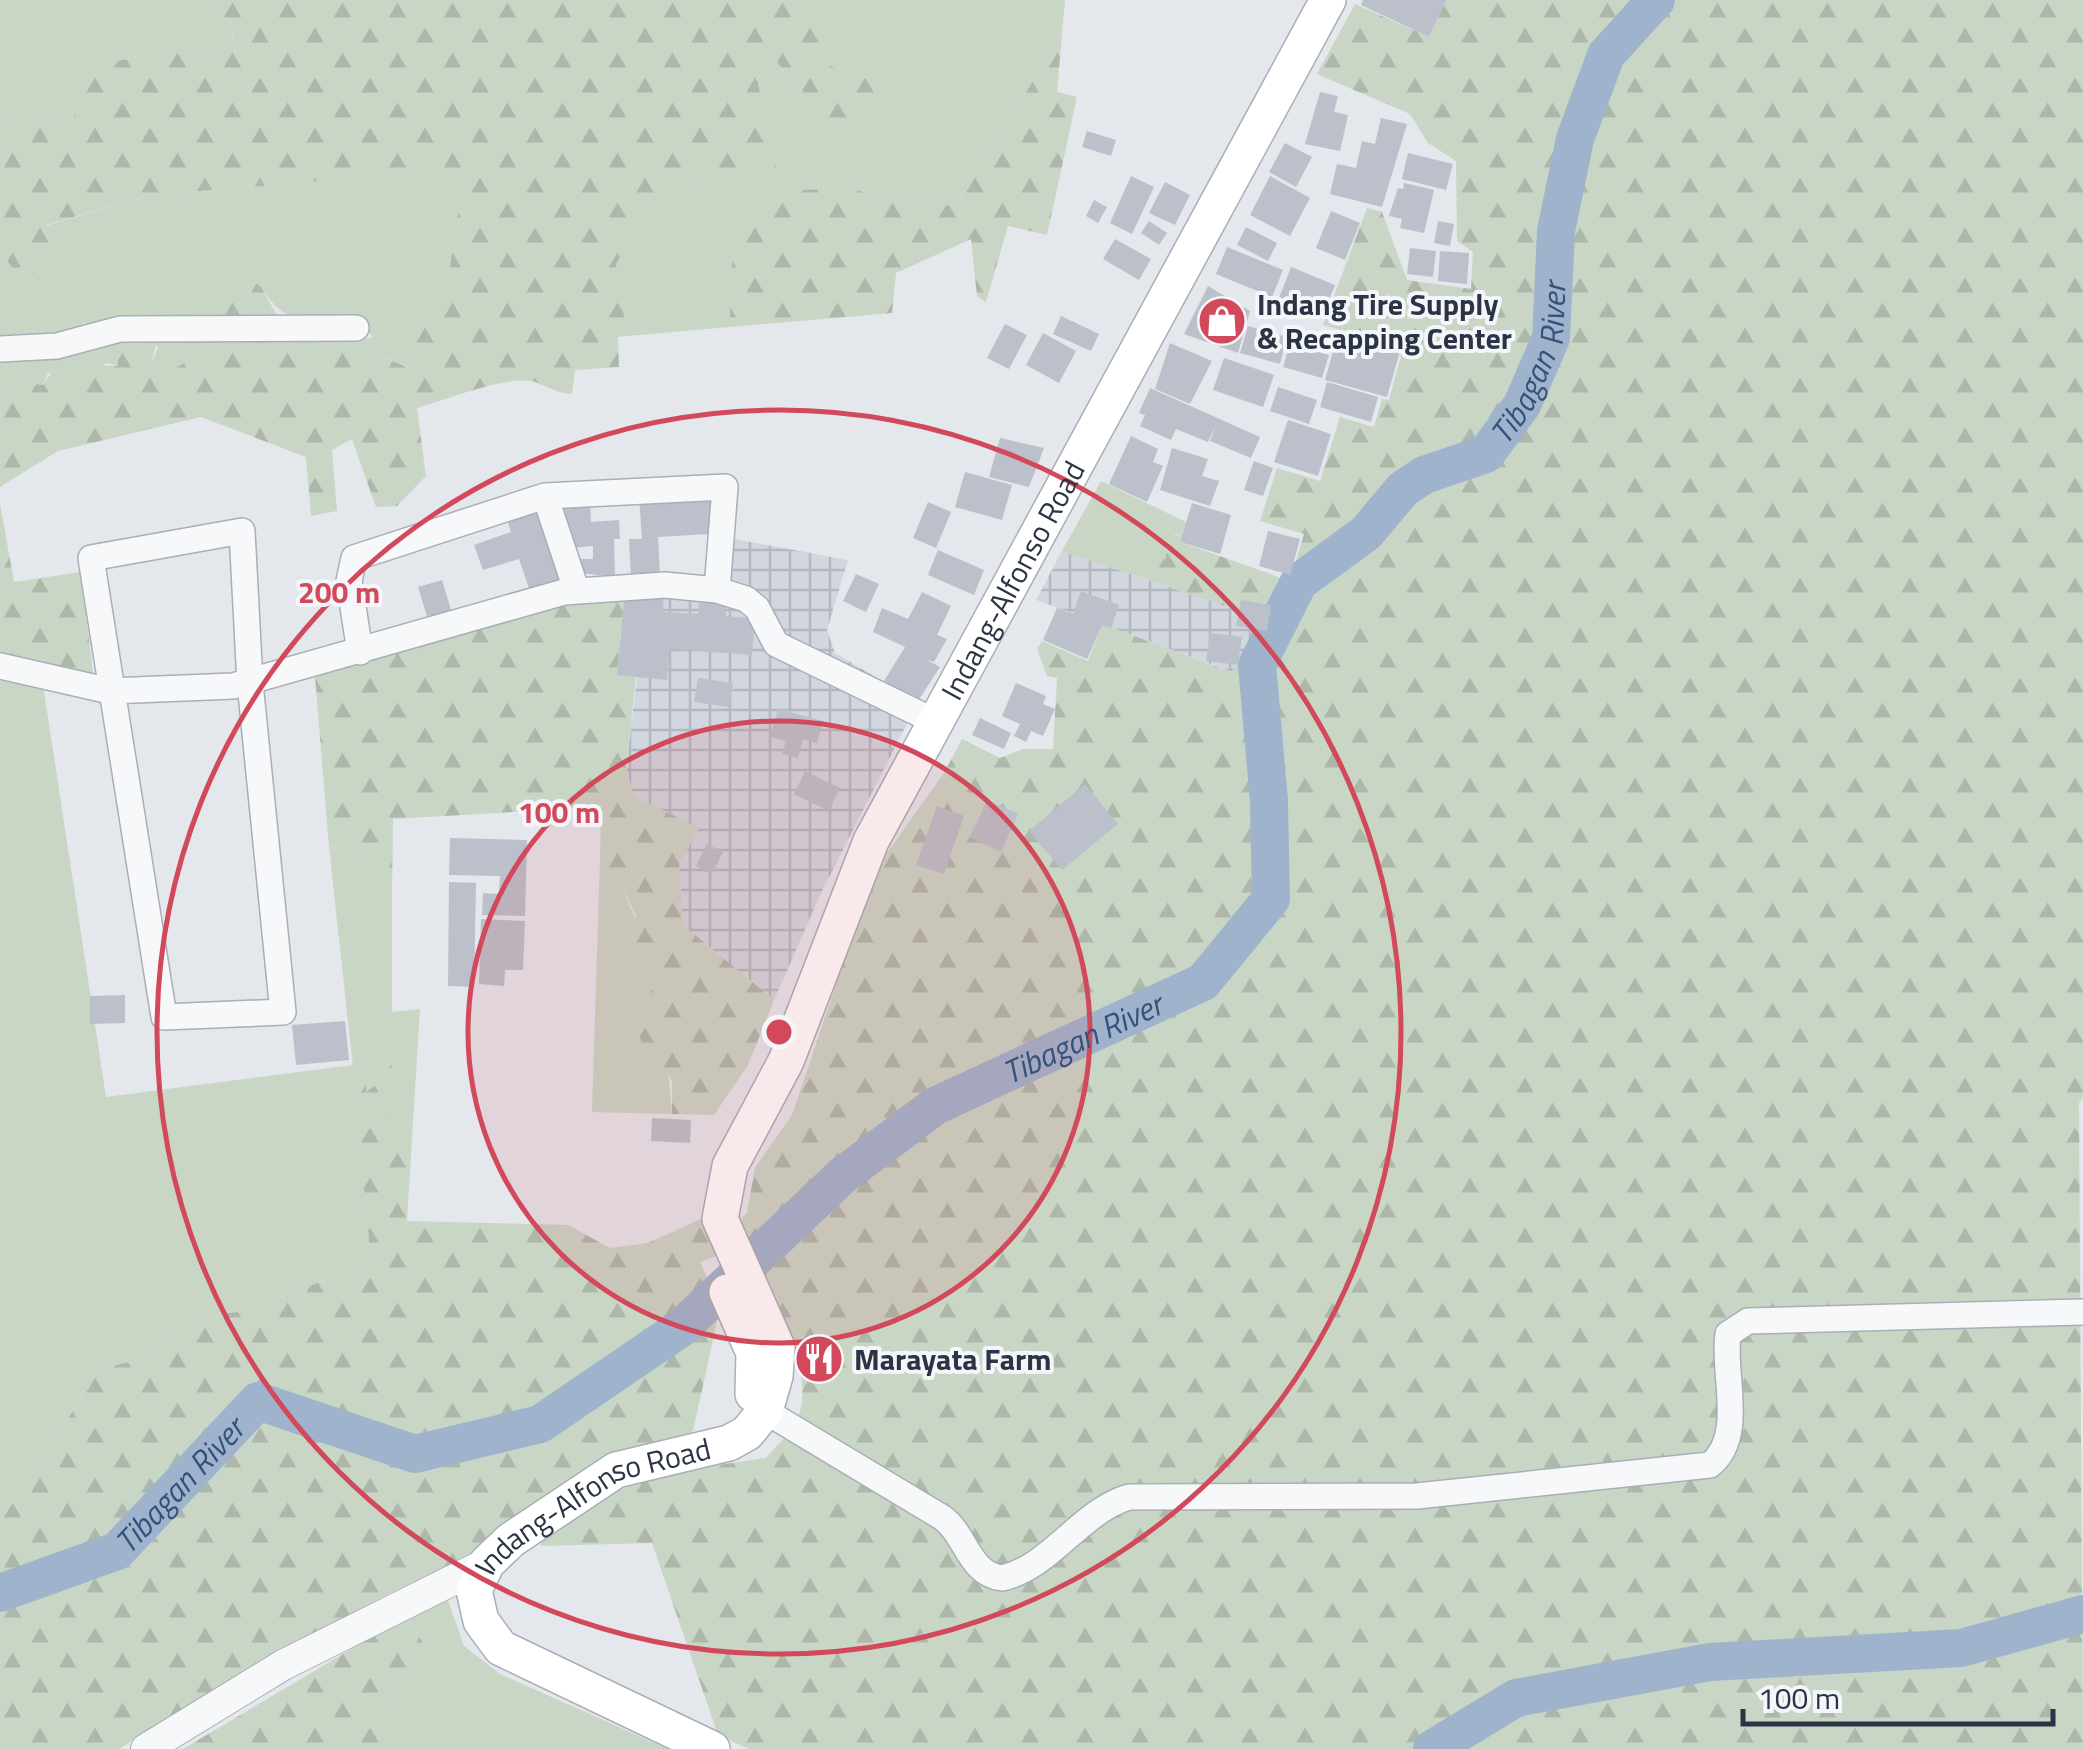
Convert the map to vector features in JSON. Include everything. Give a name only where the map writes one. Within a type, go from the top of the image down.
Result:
[{"type":"main road","name":"Indang-Alfonso Road","points":[[712,1749],[497,1644],[481,1621],[474,1598],[476,1582],[488,1563],[529,1526],[616,1470],[729,1443],[747,1433],[765,1411],[778,1353],[758,1327],[720,1247],[720,1213],[727,1174],[803,1021],[859,867],[934,721],[1328,0]]},
{"type":"main road","name":"Indang-Alfonso Road","points":[[729,1443],[741,1431],[754,1387],[758,1327]]},
{"type":"street","points":[[0,348],[57,346],[120,329],[356,328]]},
{"type":"street","points":[[360,652],[349,582],[354,558],[546,496],[725,486],[718,590]]},
{"type":"street","points":[[546,496],[576,589]]},
{"type":"street","points":[[242,532],[250,683],[283,1012],[164,1017],[110,690],[91,558],[242,532]]},
{"type":"street","points":[[0,666],[110,690],[184,691],[250,683],[576,589],[638,585],[718,590],[754,605],[779,646],[934,721]]},
{"type":"street","points":[[765,1411],[944,1518],[959,1533],[979,1568],[1002,1578],[1021,1570],[1108,1506],[1129,1497],[1417,1496],[1710,1465],[1726,1446],[1730,1430],[1728,1334],[1748,1321],[2083,1312]]},
{"type":"street","points":[[146,1749],[283,1665],[488,1563]]},
{"type":"shaded area","points":[[729,538],[848,560],[827,630],[835,653],[918,702],[821,893],[774,1000],[683,925],[679,865],[698,828],[634,796],[626,769],[637,677],[617,675],[625,592],[726,599]]},
{"type":"shaded area","points":[[1062,551],[1238,610],[1241,600],[1271,605],[1279,621],[1232,672],[1036,600]]},
{"type":"green space","points":[[0,0],[199,0],[232,23],[233,46],[84,65],[73,124],[17,119],[0,130]]},
{"type":"green space","points":[[199,0],[827,0],[828,65],[878,83],[850,138],[810,125],[803,91],[789,81],[776,60],[762,63],[758,84],[776,167],[712,179],[687,178],[652,198],[616,264],[627,336],[618,337],[619,367],[575,370],[572,394],[535,382],[509,382],[417,408],[426,476],[397,506],[376,507],[352,439],[332,450],[337,511],[311,516],[306,457],[201,417],[58,451],[0,487],[0,389],[19,382],[43,385],[56,366],[89,376],[96,365],[118,366],[117,347],[123,337],[157,341],[151,363],[162,374],[208,352],[206,317],[224,285],[253,281],[261,287],[294,345],[366,350],[409,368],[405,329],[448,280],[465,169],[150,195],[46,225],[53,259],[39,280],[18,276],[0,251],[0,130],[17,119],[73,124],[83,65],[233,46],[232,23]]},
{"type":"green space","points":[[827,0],[1065,0],[1062,34],[955,206],[880,198],[849,187],[730,275],[730,327],[627,336],[615,264],[652,197],[687,178],[712,179],[763,119],[758,84],[762,63],[776,60],[789,81],[803,91],[827,65]]},
{"type":"green space","points":[[1446,0],[2083,0],[2083,1098],[2079,1103],[2083,1749],[749,1749],[718,1735],[652,1543],[541,1546],[542,1529],[585,1503],[664,1473],[766,1458],[796,1421],[802,1401],[796,1351],[787,1323],[742,1228],[742,1217],[747,1213],[755,1168],[792,1115],[859,917],[887,853],[944,773],[962,739],[1000,758],[1023,749],[1053,749],[1057,678],[1047,676],[1037,649],[1042,641],[1088,661],[1102,624],[1231,672],[1278,621],[1271,605],[1241,600],[1239,611],[1146,579],[1129,552],[1145,546],[1166,559],[1166,541],[1183,532],[1180,542],[1290,581],[1304,534],[1260,521],[1277,468],[1320,481],[1340,417],[1374,427],[1382,399],[1389,400],[1403,348],[1323,325],[1367,208],[1382,212],[1407,280],[1471,289],[1473,252],[1457,241],[1456,161],[1428,143],[1410,114],[1317,74],[1355,4],[1429,37]]},
{"type":"green space","points":[[1062,34],[1057,92],[1077,97],[1047,235],[1008,226],[986,302],[977,296],[971,239],[896,273],[892,313],[730,327],[730,275],[740,224],[791,191],[849,187],[880,198],[955,206]]},
{"type":"green space","points":[[466,168],[448,281],[405,329],[410,368],[366,350],[294,345],[291,339],[373,338],[357,316],[291,316],[271,301],[261,287],[205,318],[84,323],[72,333],[0,339],[0,251],[18,276],[52,259],[45,226],[150,195]]},
{"type":"green space","points":[[130,335],[118,366],[106,363],[89,376],[48,373],[43,385],[19,382],[0,389],[0,356]]},
{"type":"green space","points":[[152,339],[204,340],[209,352],[162,374],[151,363],[158,348]]},
{"type":"green space","points":[[1101,481],[1186,522],[1183,532],[1175,535],[1167,559],[1129,552],[1146,579],[1062,551]]},
{"type":"green space","points":[[0,503],[14,582],[81,572],[93,673],[0,654]]},
{"type":"green space","points":[[625,592],[617,674],[636,676],[626,768],[634,796],[699,828],[679,865],[683,925],[774,1000],[748,1065],[714,1115],[672,1114],[672,1081],[666,1070],[655,1067],[630,1019],[659,981],[623,950],[636,916],[620,881],[600,858],[601,807],[393,819],[392,894],[376,884],[375,850],[329,847],[315,676],[532,611]]},
{"type":"green space","points":[[0,674],[43,685],[106,1097],[353,1065],[371,1262],[246,1311],[186,1318],[149,1358],[101,1368],[0,1522]]},
{"type":"green space","points":[[329,847],[376,850],[376,884],[392,894],[392,1012],[420,1009],[413,1122],[396,1127],[382,1105],[378,1083],[365,1093],[365,1059],[352,1058]]},
{"type":"green space","points":[[600,858],[620,881],[660,981],[672,1114],[592,1112]]},
{"type":"green space","points":[[352,1058],[365,1058],[366,1092],[378,1083],[381,1069],[392,1065],[395,1089],[382,1105],[396,1126],[413,1122],[407,1221],[568,1225],[610,1248],[648,1243],[703,1218],[722,1254],[700,1262],[715,1296],[706,1305],[717,1321],[693,1431],[578,1477],[480,1551],[384,1596],[206,1694],[119,1749],[0,1749],[0,1522],[101,1368],[149,1358],[186,1318],[246,1311],[371,1262]]},
{"type":"green space","points":[[448,1600],[464,1646],[500,1674],[668,1749],[402,1749],[382,1733],[387,1693],[424,1645],[407,1616]]},
{"type":"green space","points":[[407,1616],[424,1645],[387,1693],[382,1733],[402,1749],[183,1749]]},
{"type":"building","points":[[1363,0],[1446,0],[1429,37],[1361,5]]},
{"type":"building","points":[[1320,92],[1338,96],[1334,112],[1348,115],[1340,151],[1305,144]]},
{"type":"building","points":[[1381,118],[1407,124],[1382,207],[1330,194],[1337,164],[1356,168],[1362,141],[1375,144]]},
{"type":"building","points":[[1087,131],[1116,140],[1111,156],[1082,147]]},
{"type":"building","points":[[1285,143],[1312,157],[1296,187],[1269,172]]},
{"type":"building","points":[[1408,153],[1453,164],[1446,190],[1402,179]]},
{"type":"building","points":[[1131,176],[1154,187],[1132,234],[1110,223]]},
{"type":"building","points":[[1270,176],[1310,198],[1290,236],[1250,215]]},
{"type":"building","points":[[1165,182],[1190,195],[1175,225],[1149,213]]},
{"type":"building","points":[[1404,183],[1434,190],[1424,233],[1400,228],[1402,219],[1389,216],[1398,188],[1403,189]]},
{"type":"building","points":[[1094,200],[1107,207],[1098,223],[1086,216]]},
{"type":"building","points":[[1331,211],[1360,223],[1345,260],[1316,248]]},
{"type":"building","points":[[1149,221],[1167,233],[1159,245],[1141,233]]},
{"type":"building","points":[[1438,221],[1454,224],[1450,246],[1434,243]]},
{"type":"building","points":[[1246,227],[1277,243],[1268,261],[1237,245]]},
{"type":"building","points":[[1115,239],[1151,259],[1139,280],[1103,259]]},
{"type":"building","points":[[1227,247],[1283,270],[1272,297],[1216,274]]},
{"type":"building","points":[[1410,248],[1436,251],[1433,277],[1407,274]]},
{"type":"building","points":[[1440,251],[1469,253],[1467,284],[1438,281]]},
{"type":"building","points":[[1291,267],[1335,285],[1322,317],[1279,298]]},
{"type":"building","points":[[1208,286],[1250,311],[1238,353],[1184,334]]},
{"type":"building","points":[[1061,316],[1099,334],[1091,351],[1053,334]]},
{"type":"building","points":[[1005,324],[1027,335],[1009,369],[987,358]]},
{"type":"building","points":[[1248,326],[1287,337],[1280,364],[1240,353]]},
{"type":"building","points":[[1043,333],[1076,351],[1059,383],[1026,365]]},
{"type":"building","points":[[1338,334],[1400,351],[1387,397],[1325,380]]},
{"type":"building","points":[[1170,343],[1212,361],[1190,404],[1155,389]]},
{"type":"building","points":[[1290,344],[1329,355],[1322,378],[1283,367]]},
{"type":"building","points":[[1224,358],[1274,375],[1263,407],[1213,390]]},
{"type":"building","points":[[1327,382],[1378,397],[1371,422],[1320,407]]},
{"type":"building","points":[[1278,387],[1317,400],[1309,424],[1270,411]]},
{"type":"building","points":[[1150,388],[1260,437],[1251,458],[1210,441],[1216,425],[1208,442],[1176,429],[1171,440],[1140,426],[1145,415],[1139,413]]},
{"type":"building","points":[[1288,420],[1331,434],[1318,476],[1274,462]]},
{"type":"building","points":[[1131,436],[1158,449],[1153,462],[1163,466],[1147,502],[1109,484]]},
{"type":"building","points":[[1000,438],[1044,448],[1029,487],[989,477]]},
{"type":"building","points":[[1172,448],[1208,459],[1202,476],[1219,481],[1210,506],[1160,490]]},
{"type":"building","points":[[1254,461],[1273,468],[1263,496],[1244,490]]},
{"type":"building","points":[[965,472],[1012,485],[1002,520],[955,507]]},
{"type":"building","points":[[712,493],[710,534],[658,537],[660,576],[631,577],[629,539],[642,539],[639,497],[681,496],[683,503],[687,503],[686,496]]},
{"type":"building","points":[[928,502],[951,512],[936,548],[913,538]]},
{"type":"building","points":[[1192,503],[1231,515],[1220,554],[1180,542]]},
{"type":"building","points":[[590,504],[591,522],[619,520],[620,539],[614,539],[615,577],[581,573],[581,559],[593,559],[593,546],[571,548],[561,506]]},
{"type":"building","points":[[539,505],[564,580],[530,591],[519,559],[483,570],[474,545],[511,532],[506,516]]},
{"type":"building","points":[[1268,531],[1300,539],[1290,575],[1259,566]]},
{"type":"building","points":[[938,550],[984,570],[974,595],[928,575]]},
{"type":"building","points":[[856,574],[879,584],[866,612],[843,601]]},
{"type":"building","points":[[442,580],[452,613],[428,620],[418,587]]},
{"type":"building","points":[[664,591],[663,612],[698,614],[700,596],[726,599],[726,616],[755,619],[752,655],[670,649],[667,680],[617,675],[625,592]]},
{"type":"building","points":[[1081,591],[1119,605],[1111,628],[1102,625],[1087,659],[1043,640],[1057,608],[1073,614]]},
{"type":"building","points":[[922,592],[951,606],[937,635],[947,639],[934,662],[925,659],[940,667],[918,701],[884,681],[905,647],[873,632],[882,608],[908,619]]},
{"type":"building","points":[[1241,600],[1271,605],[1267,631],[1236,626]]},
{"type":"building","points":[[1210,633],[1242,637],[1238,665],[1206,661]]},
{"type":"building","points":[[698,678],[733,683],[729,707],[694,702]]},
{"type":"building","points":[[1016,683],[1046,696],[1043,704],[1055,709],[1043,736],[1031,731],[1026,742],[1014,736],[1020,724],[1002,716]]},
{"type":"building","points":[[778,709],[823,721],[817,743],[803,739],[798,758],[782,754],[786,741],[770,737]]},
{"type":"building","points":[[980,718],[1011,733],[1004,749],[972,735]]},
{"type":"building","points":[[805,771],[840,788],[829,811],[794,794]]},
{"type":"building","points":[[1085,784],[1118,824],[1062,870],[1029,831]]},
{"type":"building","points":[[987,800],[1018,814],[1001,852],[970,838]]},
{"type":"building","points":[[937,806],[964,816],[944,874],[916,865]]},
{"type":"building","points":[[450,838],[527,840],[525,916],[482,915],[483,893],[499,894],[500,876],[449,875]]},
{"type":"building","points":[[707,844],[723,852],[712,874],[696,866]]},
{"type":"building","points":[[449,882],[476,883],[474,987],[448,986]]},
{"type":"building","points":[[481,919],[525,921],[523,970],[505,970],[504,986],[479,984]]},
{"type":"building","points":[[125,995],[125,1023],[90,1024],[90,996]]},
{"type":"building","points":[[345,1021],[349,1060],[296,1065],[292,1025]]},
{"type":"building","points":[[652,1118],[691,1120],[690,1143],[651,1141]]},
{"type":"waterway","name":"Tibagan River","points":[[0,1593],[117,1551],[258,1401],[415,1454],[540,1424],[681,1328],[842,1176],[935,1106],[1203,982],[1271,899],[1269,801],[1257,665],[1299,582],[1366,533],[1403,489],[1424,475],[1486,454],[1522,405],[1551,338],[1556,231],[1575,139],[1606,55],[1656,0]]},
{"type":"waterway","points":[[1432,1749],[1516,1698],[1710,1662],[1961,1648],[2083,1614]]},
{"type":"place","name":"Indang Tire Supply & Recapping Center","points":[[1222,321]]},
{"type":"place","name":"Marayata Farm","points":[[819,1359]]}]
